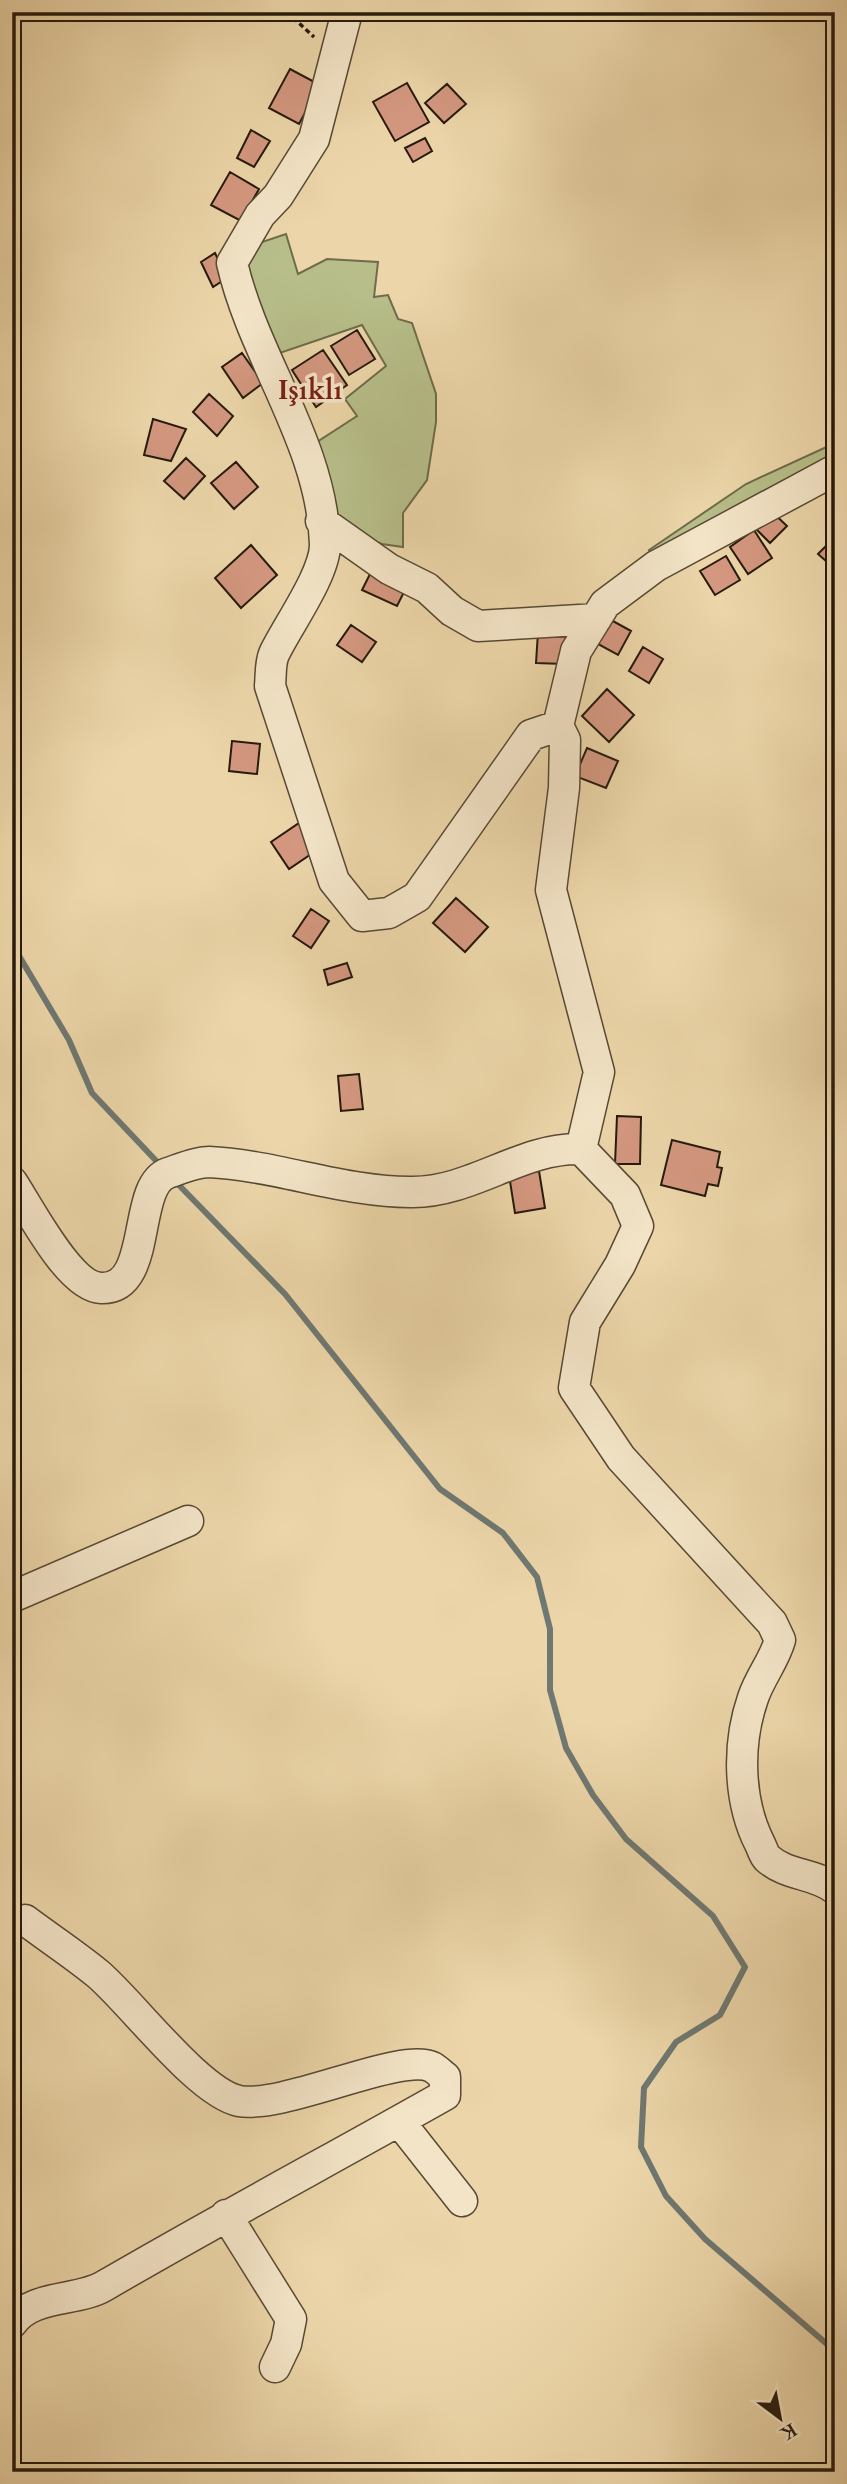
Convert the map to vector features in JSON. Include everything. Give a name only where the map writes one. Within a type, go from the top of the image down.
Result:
[{"type":"street","points":[[347,12],[314,139],[278,196],[260,215],[232,263],[241,300],[302,440],[316,486],[326,547],[302,607],[272,657],[270,686],[334,881],[362,916],[389,913],[417,897],[531,735],[558,726]]},
{"type":"street","points":[[581,1149],[599,1072],[551,890],[564,788],[565,740],[558,726],[576,651],[605,604],[656,566],[835,470]]},
{"type":"street","points":[[321,521],[389,569],[427,588],[452,611],[478,626],[596,619]]},
{"type":"street","points":[[12,1182],[68,1269],[87,1286],[104,1288],[120,1282],[135,1259],[150,1195],[163,1175],[206,1162],[413,1192],[455,1187],[557,1148],[581,1149],[625,1195],[638,1226],[620,1265],[585,1322],[575,1388],[621,1458],[772,1623],[780,1640],[774,1662],[754,1696],[746,1729],[742,1783],[748,1820],[766,1858],[797,1874],[826,1881],[835,1889]]},
{"type":"street","points":[[12,1597],[188,1521]]},
{"type":"street","points":[[12,2323],[35,2306],[96,2291],[226,2215],[445,2095],[445,2077],[432,2067],[420,2065],[380,2071],[289,2096],[240,2101],[214,2090],[98,1974],[25,1920]]},
{"type":"street","points":[[399,2121],[462,2201]]},
{"type":"street","points":[[226,2215],[292,2319],[286,2344],[275,2367]]},
{"type":"path","points":[[287,12],[309,31],[333,65]]},
{"type":"green space","points":[[286,234],[298,274],[327,259],[378,262],[374,297],[388,295],[398,319],[412,323],[436,394],[436,422],[427,480],[403,513],[403,547],[382,544],[340,529],[314,444],[357,416],[345,399],[386,366],[362,325],[271,356],[248,265],[256,244]]},
{"type":"green space","points":[[835,443],[835,481],[656,566],[649,550],[746,484]]},
{"type":"building","points":[[290,69],[320,85],[299,124],[269,108]]},
{"type":"building","points":[[407,83],[429,122],[395,141],[373,102]]},
{"type":"building","points":[[447,84],[466,104],[444,123],[425,103]]},
{"type":"building","points":[[251,130],[270,141],[254,167],[237,158]]},
{"type":"building","points":[[425,138],[432,151],[413,162],[405,148]]},
{"type":"building","points":[[230,172],[259,189],[241,221],[211,205]]},
{"type":"building","points":[[215,253],[227,278],[213,287],[201,262]]},
{"type":"building","points":[[357,330],[375,359],[349,375],[331,346]]},
{"type":"building","points":[[323,350],[347,385],[316,407],[292,370]]},
{"type":"building","points":[[242,353],[263,383],[243,398],[222,367]]},
{"type":"building","points":[[209,394],[233,416],[217,436],[193,412]]},
{"type":"building","points":[[153,419],[186,429],[171,461],[144,455]]},
{"type":"building","points":[[186,458],[205,476],[184,499],[164,481]]},
{"type":"building","points":[[236,462],[258,487],[234,509],[211,483]]},
{"type":"building","points":[[769,509],[787,526],[770,543],[753,526]]},
{"type":"building","points":[[754,530],[772,558],[748,574],[730,547]]},
{"type":"building","points":[[835,537],[835,569],[818,554]]},
{"type":"building","points":[[251,545],[277,575],[241,608],[215,578]]},
{"type":"building","points":[[726,556],[740,580],[715,595],[700,571]]},
{"type":"building","points":[[374,566],[409,582],[397,606],[362,590]]},
{"type":"building","points":[[602,615],[631,631],[618,655],[589,639]]},
{"type":"building","points":[[351,625],[376,642],[362,662],[337,645]]},
{"type":"building","points":[[538,632],[566,633],[564,664],[536,663]]},
{"type":"building","points":[[643,647],[663,659],[649,683],[629,671]]},
{"type":"building","points":[[607,689],[634,715],[609,742],[582,716]]},
{"type":"building","points":[[232,741],[260,744],[257,774],[229,771]]},
{"type":"building","points":[[587,748],[618,761],[606,788],[575,776]]},
{"type":"building","points":[[302,821],[320,848],[289,869],[271,842]]},
{"type":"building","points":[[456,898],[488,927],[465,952],[433,923]]},
{"type":"building","points":[[311,909],[329,921],[311,948],[293,936]]},
{"type":"building","points":[[347,963],[352,977],[328,985],[324,970]]},
{"type":"building","points":[[359,1074],[363,1109],[341,1111],[338,1076]]},
{"type":"building","points":[[617,1116],[641,1117],[640,1164],[615,1164]]},
{"type":"building","points":[[672,1140],[720,1152],[717,1167],[722,1168],[718,1186],[708,1184],[705,1196],[661,1185]]},
{"type":"building","points":[[539,1171],[545,1208],[515,1213],[509,1175]]},
{"type":"waterway","points":[[12,944],[69,1040],[92,1093],[162,1167]]},
{"type":"waterway","points":[[174,1180],[285,1294],[440,1489],[503,1533],[537,1577],[550,1629],[550,1690],[566,1748],[593,1795],[626,1839],[713,1916],[745,1967],[720,2015],[676,2042],[644,2088],[641,2147],[666,2196],[705,2239],[835,2351]]},
{"type":"district","name":"Işıklı","points":[[310,390]]}]
